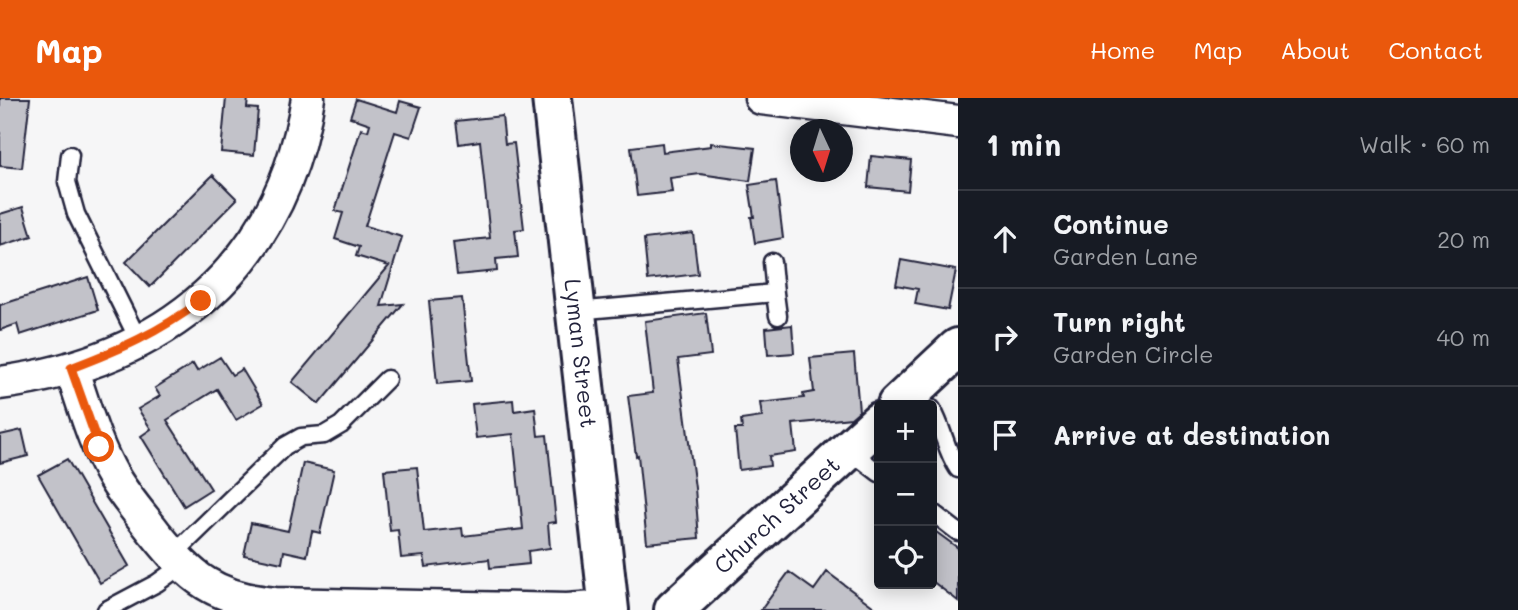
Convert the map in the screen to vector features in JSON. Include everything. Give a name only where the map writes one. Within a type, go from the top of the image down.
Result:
[{"type":"street","points":[[0,383],[71,368],[139,341],[201,301],[237,264],[258,236],[281,193],[294,161],[308,98]]},
{"type":"street","name":"Lyman Street","points":[[552,98],[609,608]]},
{"type":"street","points":[[761,98],[958,122]]},
{"type":"street","points":[[920,400],[958,348]]},
{"type":"street","points":[[71,368],[107,466],[130,502],[178,560],[195,576],[220,592],[265,603],[567,610],[609,608]]},
{"type":"street","name":"Church Street","points":[[674,610],[874,427]]},
{"type":"lane","points":[[70,155],[67,182],[76,214],[139,341]]},
{"type":"lane","points":[[772,262],[778,316]]},
{"type":"lane","points":[[576,311],[775,293]]},
{"type":"lane","points":[[106,610],[157,583],[285,446],[301,437],[324,435],[341,425],[387,379]]},
{"type":"lane","points":[[937,421],[958,469]]},
{"type":"lane","points":[[849,450],[874,469]]},
{"type":"lane","points":[[937,516],[958,532]]},
{"type":"building","points":[[0,98],[30,98],[22,168],[0,166]]},
{"type":"building","points":[[226,98],[248,98],[247,108],[258,109],[254,155],[221,152]]},
{"type":"building","points":[[356,99],[397,112],[400,101],[421,107],[411,137],[395,132],[365,226],[402,237],[381,306],[403,304],[319,404],[292,382],[389,266],[356,256],[359,247],[335,239],[343,213],[335,211],[361,129],[368,131],[370,124],[350,117]]},
{"type":"building","points":[[502,116],[505,144],[514,143],[524,229],[515,230],[518,257],[496,259],[497,271],[457,275],[453,242],[490,238],[480,141],[459,144],[456,121]]},
{"type":"building","points":[[662,143],[663,152],[711,146],[711,143],[755,148],[750,181],[700,174],[670,178],[672,192],[637,196],[631,147]]},
{"type":"building","points":[[871,156],[911,160],[908,191],[868,187]]},
{"type":"building","points":[[213,175],[237,199],[150,287],[126,262]]},
{"type":"building","points":[[776,181],[783,238],[755,243],[749,185]]},
{"type":"building","points":[[23,207],[32,236],[0,246],[0,214]]},
{"type":"building","points":[[693,233],[698,274],[648,280],[644,239]]},
{"type":"building","points":[[901,260],[956,270],[948,310],[915,304],[918,289],[896,285]]},
{"type":"building","points":[[88,277],[98,310],[20,335],[17,324],[0,330],[0,305]]},
{"type":"building","points":[[462,298],[471,381],[437,384],[429,301]]},
{"type":"building","points":[[706,313],[711,355],[678,359],[699,538],[647,543],[638,455],[636,456],[628,396],[653,393],[645,321]]},
{"type":"building","points":[[792,325],[794,353],[768,355],[766,328]]},
{"type":"building","points":[[854,354],[859,411],[851,418],[793,424],[796,452],[769,456],[770,466],[739,470],[735,429],[742,429],[741,420],[762,417],[760,403],[804,398],[803,394],[814,392],[810,358]]},
{"type":"building","points":[[220,357],[232,375],[242,369],[263,404],[236,420],[217,389],[167,420],[211,489],[184,506],[141,436],[151,429],[138,409],[160,396],[155,388],[193,364],[197,371]]},
{"type":"building","points":[[513,400],[514,411],[535,408],[538,436],[547,435],[556,522],[548,523],[550,548],[528,551],[529,564],[490,568],[489,559],[426,567],[424,556],[401,558],[398,530],[390,531],[384,470],[417,467],[424,532],[462,528],[463,536],[523,529],[513,434],[476,438],[472,404]]},
{"type":"building","points":[[22,430],[28,456],[0,463],[0,435]]},
{"type":"building","points":[[67,459],[129,566],[100,583],[38,475]]},
{"type":"building","points":[[303,463],[334,470],[320,533],[312,531],[307,556],[284,551],[282,563],[244,555],[251,523],[288,531]]},
{"type":"building","points":[[937,533],[958,548],[958,601],[937,585]]},
{"type":"building","points":[[789,572],[814,590],[827,572],[878,610],[761,610]]},
{"type":"route","points":[[99,447],[71,368],[139,341],[201,301]]}]
